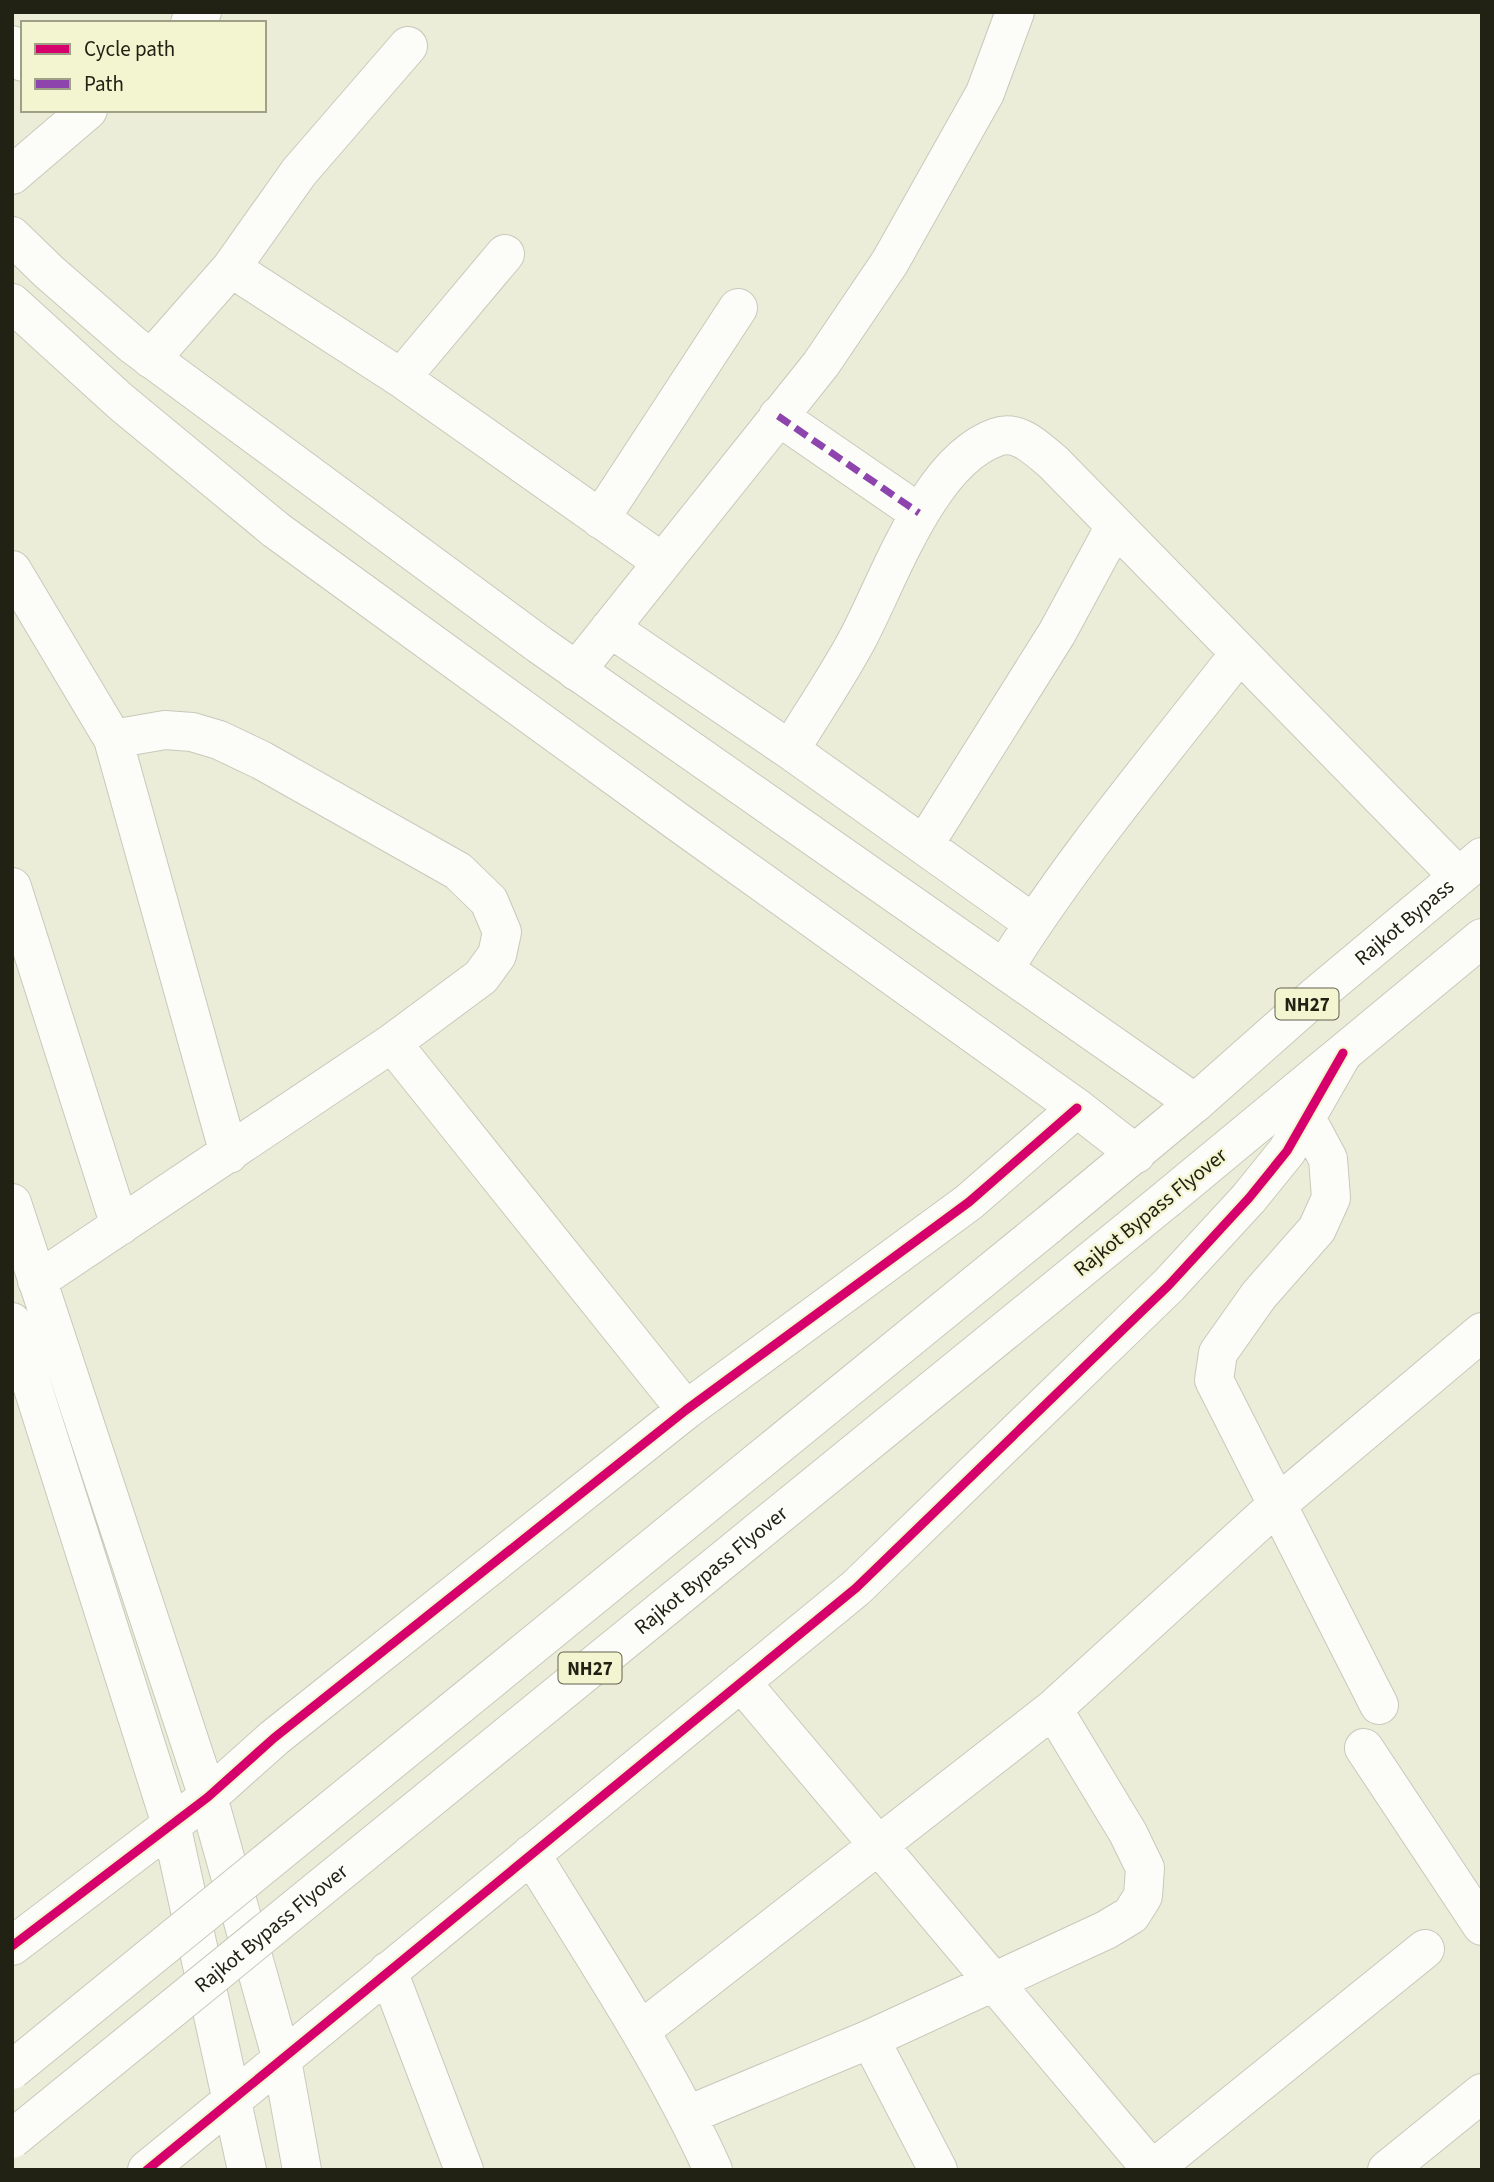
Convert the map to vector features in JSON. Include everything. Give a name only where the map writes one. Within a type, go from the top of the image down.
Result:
[{"type":"main road","points":[[576,671],[821,364],[890,262],[985,93],[1015,12]]},
{"type":"main road","points":[[151,359],[231,268],[299,172],[408,46]]},
{"type":"main road","points":[[12,175],[78,113]]},
{"type":"main road","points":[[12,236],[48,272],[151,359],[576,671],[1195,1103]]},
{"type":"main road","points":[[401,378],[505,254]]},
{"type":"main road","points":[[231,268],[401,378],[662,562]]},
{"type":"main road","points":[[12,303],[121,402],[276,530],[1077,1108],[1136,1154]]},
{"type":"main road","points":[[600,519],[738,308]]},
{"type":"main road","points":[[778,416],[919,513]]},
{"type":"main road","points":[[790,750],[856,641],[919,513],[957,464],[975,448],[999,436],[1017,436],[1053,462],[1239,654],[1470,867]]},
{"type":"main road","points":[[924,845],[1057,633],[1115,526]]},
{"type":"main road","points":[[13,573],[113,739],[229,1154]]},
{"type":"main road","points":[[610,628],[790,750],[1032,923]]},
{"type":"main road","points":[[1004,969],[1032,923],[1073,867],[1239,654]]},
{"type":"main road","points":[[37,1281],[392,1043],[481,977],[497,955],[502,932],[489,901],[457,871],[261,760],[219,740],[192,732],[165,730],[113,739]]},
{"type":"main road","name":"Rajkot Bypass","points":[[1136,1154],[1318,994],[1470,867]]},
{"type":"main road","points":[[12,887],[120,1226]]},
{"type":"main road","name":"NH27","points":[[1343,1053],[1482,938]]},
{"type":"main road","points":[[392,1043],[686,1410]]},
{"type":"main road","points":[[147,2170],[856,1588],[1169,1285],[1249,1198],[1287,1151],[1343,1053]]},
{"type":"main road","name":"Rajkot Bypass Flyover","points":[[12,2139],[1343,1053]]},
{"type":"main road","points":[[12,1945],[208,1797],[285,1730],[686,1410],[969,1202],[1077,1108]]},
{"type":"main road","points":[[1306,1118],[1328,1159],[1331,1198],[1317,1229],[1259,1295],[1218,1353],[1214,1380],[1379,1705]]},
{"type":"main road","name":"NH27","points":[[12,2070],[1136,1154]]},
{"type":"main road","points":[[12,1203],[208,1797],[282,2060],[302,2170]]},
{"type":"main road","points":[[12,1322],[172,1824],[247,2170]]},
{"type":"main road","points":[[640,2031],[1053,1709],[1278,1504],[1482,1332]]},
{"type":"main road","points":[[741,1682],[1152,2170],[1425,1949]]},
{"type":"main road","points":[[688,2115],[870,2039],[1106,1930],[1131,1915],[1143,1896],[1144,1868],[1128,1833],[1053,1709]]},
{"type":"main road","points":[[1364,1748],[1482,1926]]},
{"type":"main road","points":[[531,1854],[640,2031],[688,2115],[713,2170]]},
{"type":"main road","points":[[388,1971],[464,2170]]},
{"type":"main road","points":[[870,2039],[938,2170]]},
{"type":"main road","points":[[1387,2170],[1482,2093]]},
{"type":"marked path","points":[[778,416],[919,513]]},
{"type":"cycle path","points":[[147,2170],[856,1588],[1169,1285],[1249,1198],[1287,1151],[1343,1053]]},
{"type":"cycle path","points":[[12,1946],[208,1797],[274,1738],[686,1410],[969,1202],[1077,1108]]}]
